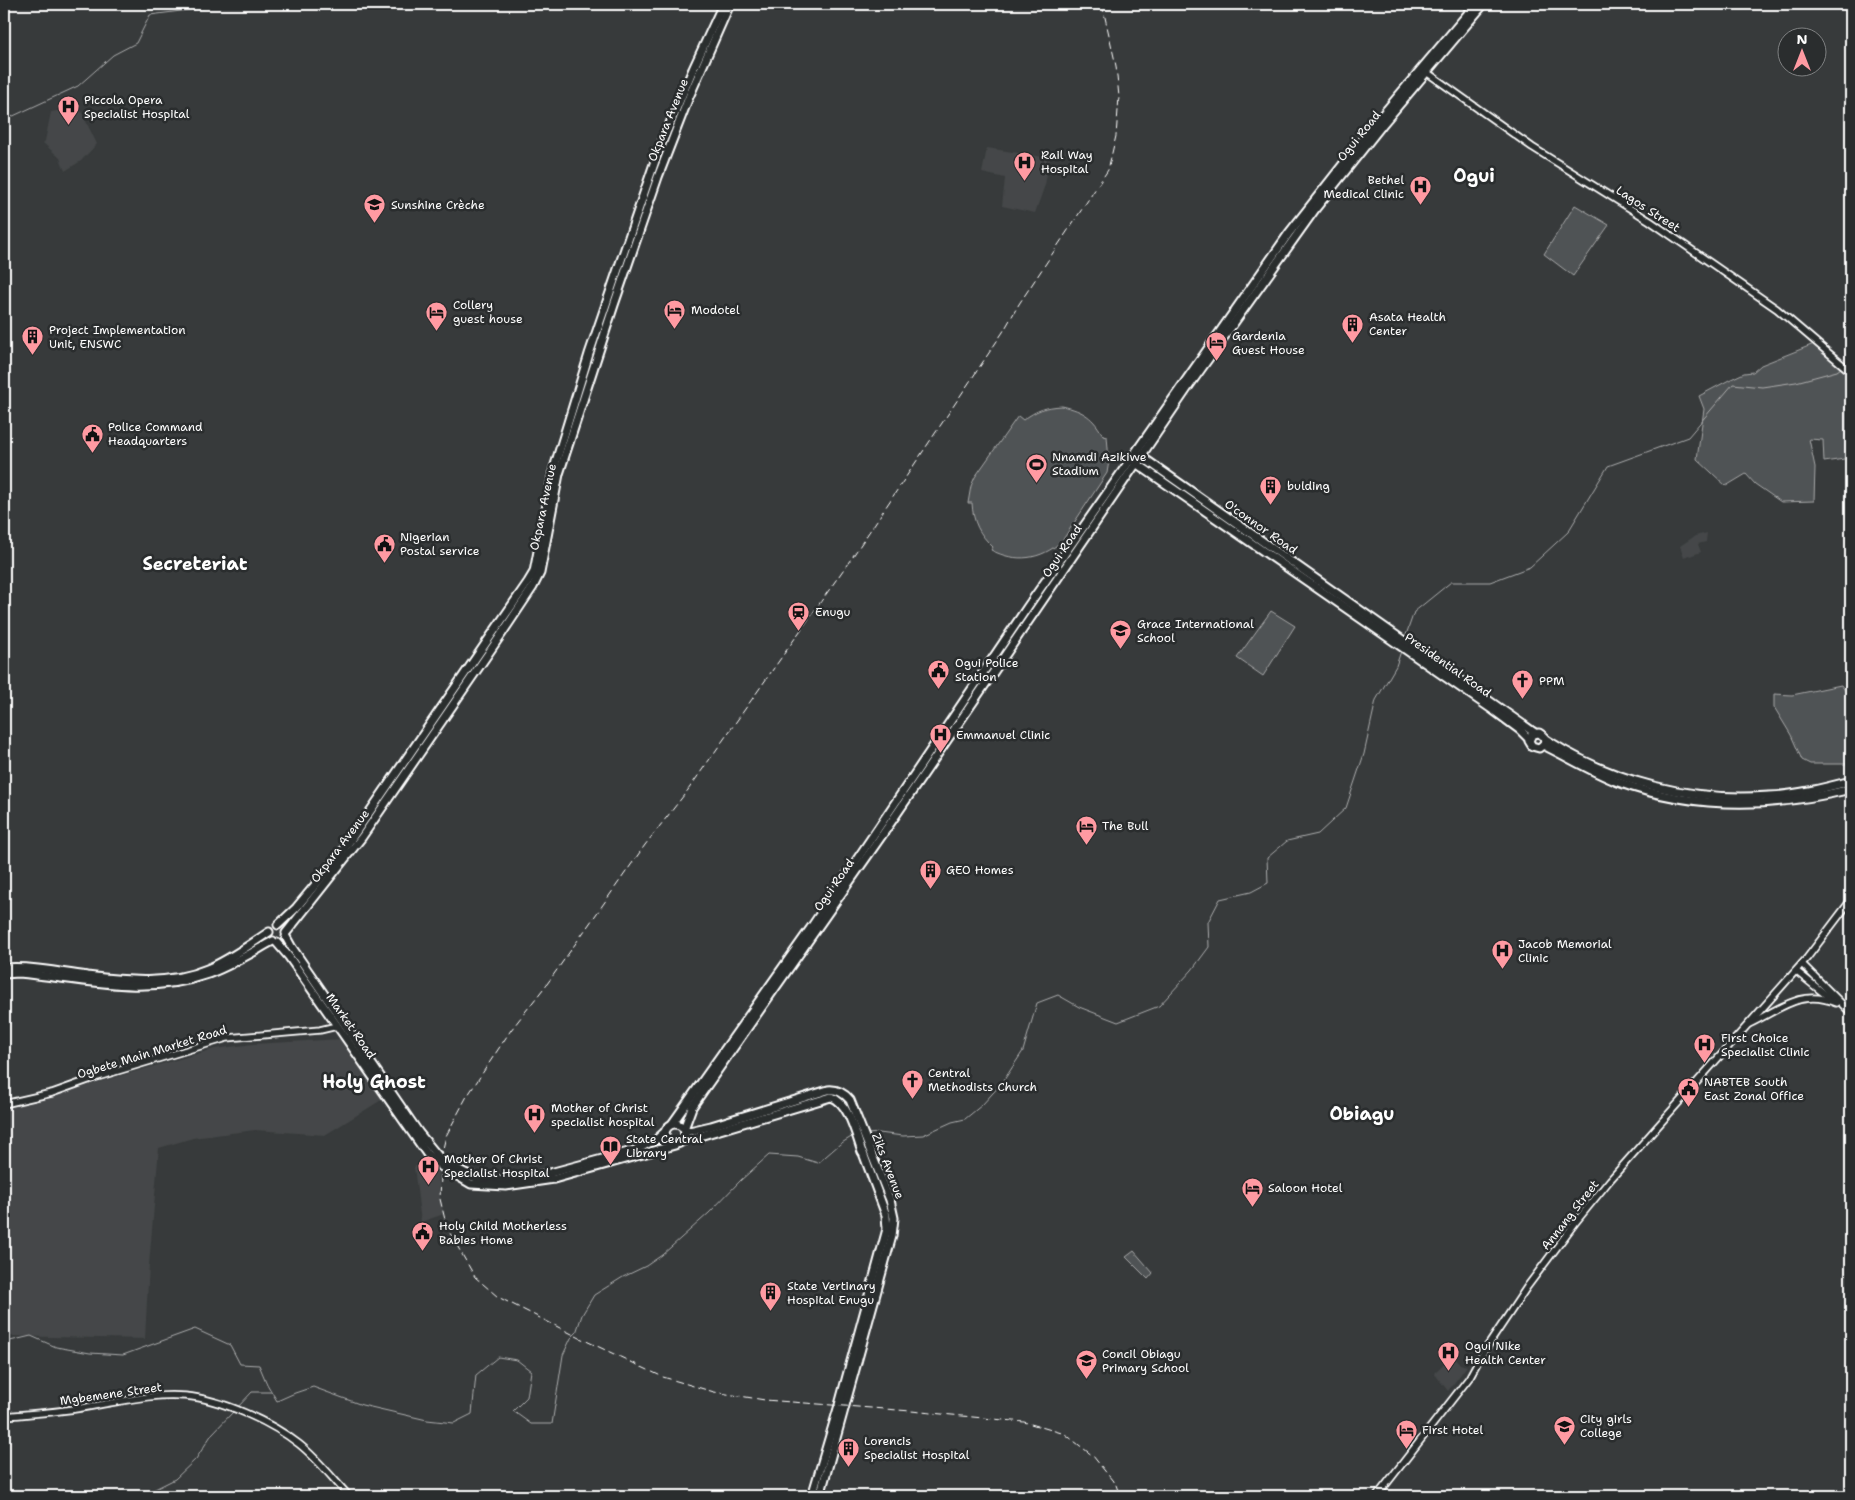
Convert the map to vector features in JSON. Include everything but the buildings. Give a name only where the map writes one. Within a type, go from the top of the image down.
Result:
[{"type":"main road","name":"Okpara Avenue","points":[[278,925],[337,865],[534,572],[554,468],[592,345],[658,152],[723,4]]},
{"type":"main road","name":"Okpara Avenue","points":[[286,935],[474,674],[533,587],[540,573],[559,474],[614,305],[653,190],[689,97],[730,4]]},
{"type":"main road","name":"Ogui Road","points":[[1138,454],[1147,446],[1316,208],[1476,4]]},
{"type":"main road","name":"Ogui Road","points":[[672,1124],[810,929],[1028,606],[1134,461],[1304,213],[1424,70],[1484,4]]},
{"type":"main road","name":"Lagos Street","points":[[1424,70],[1532,147],[1650,221],[1777,309],[1851,372]]},
{"type":"main road","points":[[1147,446],[1151,468]]},
{"type":"main road","points":[[1138,454],[1151,468]]},
{"type":"main road","points":[[1134,461],[1151,468]]},
{"type":"main road","name":"Ogui Road","points":[[685,1130],[687,1117],[697,1100],[885,831],[1131,472],[1134,461]]},
{"type":"main road","points":[[1131,472],[1151,468]]},
{"type":"main road","name":"O'connor Road","points":[[1151,468],[1354,609]]},
{"type":"main road","name":"Presidential Road","points":[[1354,609],[1503,713],[1535,733],[1541,734],[1544,742],[1576,763],[1612,779],[1658,794],[1710,803],[1805,799],[1851,789]]},
{"type":"main road","points":[[467,670],[474,674]]},
{"type":"main road","name":"Presidential Road","points":[[1503,713],[1529,740],[1534,748],[1539,748],[1544,742]]},
{"type":"main road","points":[[1529,740],[1530,736],[1535,733]]},
{"type":"main road","name":"Presidential Road","points":[[1769,800],[1851,781]]},
{"type":"main road","name":"Annang Street","points":[[1377,1496],[1469,1378],[1481,1356],[1522,1295],[1575,1223],[1610,1180],[1802,964],[1851,900]]},
{"type":"main road","points":[[4,968],[46,970],[126,980],[154,982],[172,984],[205,975],[275,942],[282,941],[286,935],[284,928],[278,925],[272,927],[269,932],[208,968],[186,976],[154,982],[127,985],[23,973],[4,974]]},
{"type":"main road","points":[[269,932],[275,942]]},
{"type":"main road","name":"Market Road","points":[[286,935],[290,946],[436,1158]]},
{"type":"main road","name":"Market Road","points":[[275,942],[290,957],[422,1146],[471,1184],[506,1186],[554,1178],[675,1144]]},
{"type":"main road","points":[[1802,964],[1851,1013]]},
{"type":"main road","points":[[1796,971],[1851,1013]]},
{"type":"main road","points":[[1808,998],[1823,983]]},
{"type":"main road","points":[[1745,1026],[1789,1003],[1808,998],[1821,998],[1836,1003]]},
{"type":"main road","name":"Ogbete Main Market Road","points":[[4,1104],[57,1092],[94,1078],[227,1038],[320,1030],[337,1026]]},
{"type":"main road","name":"Ziks Avenue","points":[[685,1130],[711,1126],[832,1089],[839,1091],[847,1096],[859,1120],[890,1200],[894,1225],[878,1292],[820,1496]]},
{"type":"main road","name":"Ziks Avenue","points":[[683,1141],[831,1098],[842,1104],[851,1123],[886,1215],[887,1229],[812,1496]]},
{"type":"main road","points":[[672,1124],[679,1124],[685,1130],[683,1141],[675,1144],[667,1140],[665,1132],[672,1124]]},
{"type":"main road","name":"Market Road","points":[[443,1164],[473,1177],[487,1180],[517,1180],[636,1150],[657,1139],[665,1132]]},
{"type":"main road","name":"Mgbemene Street","points":[[4,1416],[68,1410],[149,1397],[186,1396],[216,1403],[270,1426],[300,1445],[319,1462],[349,1496]]},
{"type":"shaded area","name":"Piccola Opera Specialist Hospital","points":[[79,107],[97,144],[81,161],[65,171],[60,158],[43,143],[51,112]]},
{"type":"shaded area","name":"Rail Way Hospital","points":[[987,148],[1050,158],[1045,185],[1035,213],[1002,206],[1005,178],[982,173]]},
{"type":"shaded area","points":[[1575,205],[1609,225],[1573,276],[1544,254]]},
{"type":"shaded area","points":[[1814,344],[1851,377],[1851,458],[1824,462],[1823,440],[1809,439],[1815,467],[1814,501],[1781,502],[1755,484],[1746,474],[1726,486],[1697,459],[1704,409],[1699,396],[1744,373],[1753,372],[1761,365]]},
{"type":"shaded area","name":"Nnamdi Azikiwe Stadium","points":[[1062,406],[1087,416],[1096,424],[1104,437],[1107,436],[1109,461],[1107,473],[1062,541],[1054,547],[1037,556],[1028,558],[1010,557],[991,550],[993,547],[980,532],[975,522],[972,503],[968,503],[971,486],[975,477],[1018,416],[1023,420],[1041,410]]},
{"type":"shaded area","points":[[1707,533],[1706,542],[1698,544],[1701,552],[1684,557],[1680,546],[1695,536]]},
{"type":"shaded area","points":[[1271,611],[1295,626],[1263,676],[1237,658]]},
{"type":"shaded area","points":[[1841,685],[1850,697],[1851,704],[1851,755],[1849,764],[1810,764],[1802,760],[1791,735],[1774,707],[1774,694],[1792,695]]},
{"type":"shaded area","points":[[342,1039],[383,1099],[325,1135],[255,1130],[193,1138],[159,1148],[145,1339],[4,1336],[4,1109],[214,1049],[253,1044]]},
{"type":"shaded area","name":"Mother Of Christ Specialist Hospital","points":[[429,1159],[438,1168],[440,1196],[444,1214],[421,1222],[414,1167]]},
{"type":"shaded area","points":[[1134,1251],[1153,1273],[1148,1279],[1126,1257]]},
{"type":"shaded area","name":"Ogui Nike Health Center","points":[[1453,1355],[1460,1364],[1467,1366],[1448,1391],[1434,1373]]},
{"type":"waterway","points":[[4,119],[78,86],[113,55],[136,43],[150,15],[204,8],[213,4]]},
{"type":"waterway","points":[[1846,363],[1851,358]]},
{"type":"waterway","points":[[1405,638],[1414,612],[1451,582],[1490,582],[1530,567],[1568,532],[1608,466],[1688,437],[1733,384],[1762,387],[1796,382],[1837,371],[1841,368]]},
{"type":"waterway","points":[[867,1134],[923,1135],[952,1122],[965,1119],[982,1105],[1002,1083],[1023,1051],[1037,1003],[1058,995],[1079,1007],[1118,1022],[1159,1006],[1192,970],[1209,947],[1208,922],[1220,899],[1251,892],[1268,883],[1267,858],[1287,841],[1318,834],[1346,808],[1364,754],[1376,700],[1396,666],[1401,651]]},
{"type":"waterway","points":[[4,1372],[9,1357],[10,1341],[31,1336],[56,1347],[90,1353],[123,1355],[195,1329],[230,1345],[240,1364],[259,1365],[277,1401],[313,1387],[362,1405],[427,1420],[454,1423],[472,1414],[476,1375],[498,1357],[517,1360],[531,1371],[527,1397],[513,1411],[531,1424],[552,1424],[563,1355],[594,1295],[662,1255],[769,1155],[798,1157],[818,1163],[840,1144],[853,1136]]},
{"type":"waterway","points":[[237,1408],[252,1392],[271,1392]]},
{"type":"waterway","points":[[152,1496],[153,1490],[175,1479],[196,1459],[212,1434],[234,1411]]},
{"type":"railway","points":[[1102,4],[1116,66],[1119,97],[1116,136],[1108,170],[1019,304],[1003,332],[853,556],[688,790],[645,845],[547,984],[511,1030],[466,1098],[446,1136],[442,1153],[440,1199],[447,1228],[475,1277],[498,1297],[663,1377],[714,1392],[765,1400],[1024,1422],[1065,1434],[1093,1456],[1116,1485],[1120,1496]]},
{"type":"place","name":"Piccola Opera Specialist Hospital","points":[[68,126]]},
{"type":"place","name":"Rail Way Hospital","points":[[1025,181]]},
{"type":"place","name":"Bethel Medical Clinic","points":[[1420,206]]},
{"type":"place","name":"Sunshine Crèche","points":[[375,224]]},
{"type":"place","name":"Modotel","points":[[675,329]]},
{"type":"place","name":"Collery guest house","points":[[437,331]]},
{"type":"place","name":"Asata Health Center","points":[[1353,343]]},
{"type":"place","name":"Project Implementation Unit, ENSWC","points":[[33,356]]},
{"type":"place","name":"Gardenia Guest House","points":[[1216,362]]},
{"type":"place","name":"Police Command Headquarters","points":[[92,453]]},
{"type":"place","name":"Nnamdi Azikiwe Stadium","points":[[1036,483]]},
{"type":"place","name":"bulding","points":[[1271,505]]},
{"type":"place","name":"Nigerian Postal service","points":[[384,563]]},
{"type":"place","name":"Enugu","points":[[799,631]]},
{"type":"place","name":"Grace International School","points":[[1121,650]]},
{"type":"place","name":"Ogui Police Station","points":[[939,689]]},
{"type":"place","name":"PPM","points":[[1523,700]]},
{"type":"place","name":"Emmanuel Clinic","points":[[940,754]]},
{"type":"place","name":"The Bull","points":[[1086,845]]},
{"type":"place","name":"GEO Homes","points":[[930,889]]},
{"type":"place","name":"Jacob Memorial Clinic","points":[[1502,970]]},
{"type":"place","name":"First Choice Specialist Clinic","points":[[1705,1064]]},
{"type":"place","name":"Central Methodists Church","points":[[912,1099]]},
{"type":"place","name":"NABTEB South East Zonal Office","points":[[1688,1108]]},
{"type":"place","name":"Mother of Christ specialist hospital","points":[[535,1134]]},
{"type":"place","name":"State Central Library","points":[[610,1165]]},
{"type":"place","name":"Mother Of Christ Specialist Hospital","points":[[428,1185]]},
{"type":"place","name":"Saloon Hotel","points":[[1252,1207]]},
{"type":"place","name":"Holy Child Motherless Babies Home","points":[[423,1252]]},
{"type":"place","name":"State Vertinary Hospital Enugu","points":[[771,1312]]},
{"type":"place","name":"Ogui Nike Health Center","points":[[1449,1372]]},
{"type":"place","name":"Concil Obiagu Primary School","points":[[1086,1380]]},
{"type":"place","name":"City girls College","points":[[1564,1445]]},
{"type":"place","name":"First Hotel","points":[[1406,1449]]},
{"type":"place","name":"Lorencis Specialist Hospital","points":[[848,1467]]},
{"type":"district","name":"Ogui","points":[[1474,176]]},
{"type":"district","name":"Secreteriat","points":[[195,564]]},
{"type":"district","name":"Holy Ghost","points":[[374,1082]]},
{"type":"district","name":"Obiagu","points":[[1362,1114]]}]
